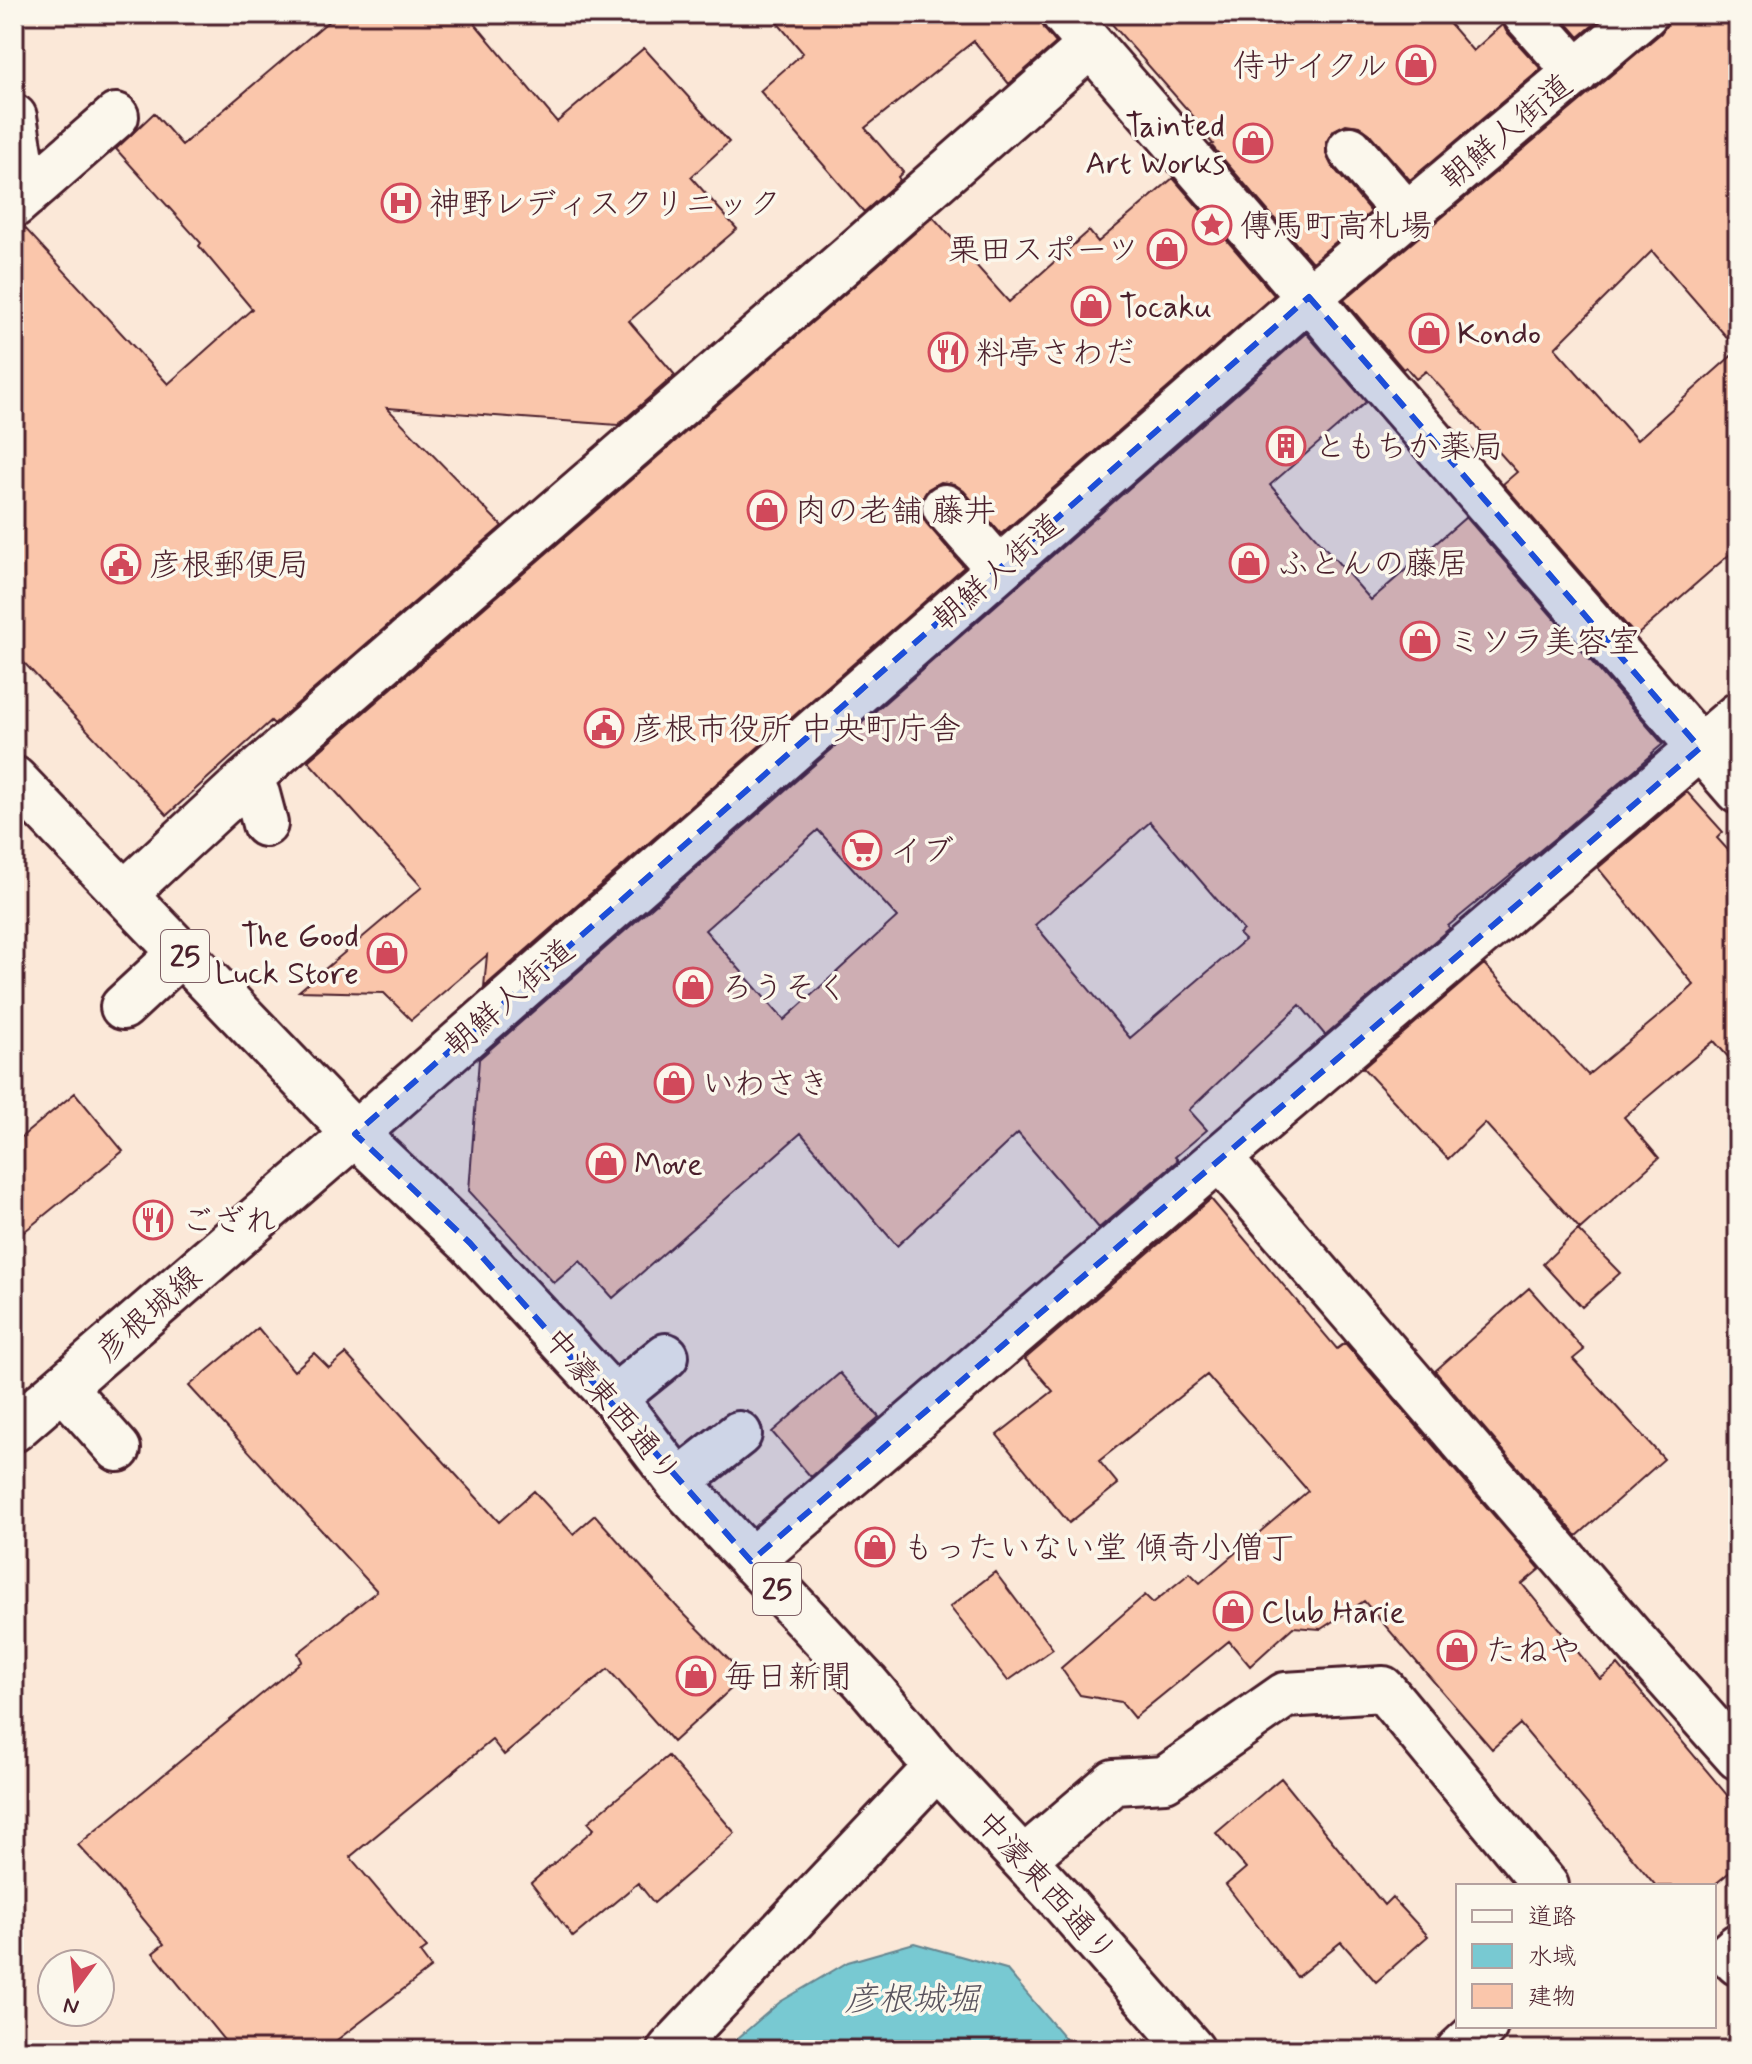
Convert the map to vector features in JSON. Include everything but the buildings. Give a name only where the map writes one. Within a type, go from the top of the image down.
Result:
[{"type":"street","points":[[1525,14],[1577,72]]},
{"type":"street","name":"朝鮮人街道","points":[[355,1134],[1309,297],[1645,14]]},
{"type":"street","points":[[125,893],[245,782],[781,317],[1077,29],[1738,791]]},
{"type":"street","points":[[20,199],[116,116]]},
{"type":"street","points":[[15,121],[20,199]]},
{"type":"street","points":[[1350,149],[1407,215]]},
{"type":"street","points":[[945,507],[999,569]]},
{"type":"street","points":[[751,1561],[950,1375],[1219,1158],[1283,1122],[1738,715]]},
{"type":"street","name":"中濠東西通り","points":[[14,779],[355,1134],[470,1243],[614,1398],[678,1482],[866,1683],[937,1767],[1024,1859],[1192,2050]]},
{"type":"street","points":[[245,782],[257,794],[265,824]]},
{"type":"street","points":[[123,1007],[181,953]]},
{"type":"street","name":"彦根城線","points":[[14,1429],[355,1134]]},
{"type":"street","points":[[1219,1158],[1738,1757]]},
{"type":"street","points":[[614,1398],[666,1356]]},
{"type":"street","points":[[63,1387],[118,1449]]},
{"type":"street","points":[[678,1482],[739,1434]]},
{"type":"street","points":[[1024,1859],[1114,1782],[1165,1779],[1285,1695],[1383,1689],[1544,1884]]},
{"type":"street","points":[[670,2050],[937,1767]]},
{"type":"street","points":[[1738,1946],[1729,1954],[1738,1963]]},
{"type":"street","points":[[1459,2050],[1483,2028]]},
{"type":"highlighted area","points":[[1309,297],[1700,748],[751,1561],[470,1243],[355,1134]]},
{"type":"water","name":"彦根城堀","points":[[914,1943],[1006,1969],[1075,2050],[724,2050],[780,2002],[848,1962]]},
{"type":"place","name":"侍サイクル","points":[[1416,65]]},
{"type":"place","name":"Tainted Art Works","points":[[1253,143]]},
{"type":"place","name":"神野レディスクリニック","points":[[401,203]]},
{"type":"place","name":"傳馬町高札場","points":[[1212,225]]},
{"type":"place","name":"栗田スポーツ","points":[[1167,249]]},
{"type":"place","name":"Tocaku","points":[[1091,306]]},
{"type":"place","name":"Kondo","points":[[1429,333]]},
{"type":"place","name":"料亭さわだ","points":[[948,352]]},
{"type":"place","name":"ともちか薬局","points":[[1286,446]]},
{"type":"place","name":"肉の老舗 藤井","points":[[767,510]]},
{"type":"place","name":"ふとんの藤居","points":[[1249,563]]},
{"type":"place","name":"彦根郵便局","points":[[121,564]]},
{"type":"place","name":"ミソラ美容室","points":[[1420,641]]},
{"type":"place","name":"彦根市役所 中央町庁舎","points":[[604,728]]},
{"type":"place","name":"イブ","points":[[862,850]]},
{"type":"place","name":"The Good Luck Store","points":[[387,953]]},
{"type":"place","name":"ろうそく","points":[[693,987]]},
{"type":"place","name":"いわさき","points":[[674,1083]]},
{"type":"place","name":"Move","points":[[606,1163]]},
{"type":"place","name":"ござれ","points":[[153,1220]]},
{"type":"place","name":"もったいない堂 傾奇小僧丁","points":[[875,1547]]},
{"type":"place","name":"Club Harie","points":[[1233,1611]]},
{"type":"place","name":"たねや","points":[[1457,1650]]},
{"type":"place","name":"毎日新聞","points":[[696,1676]]}]
